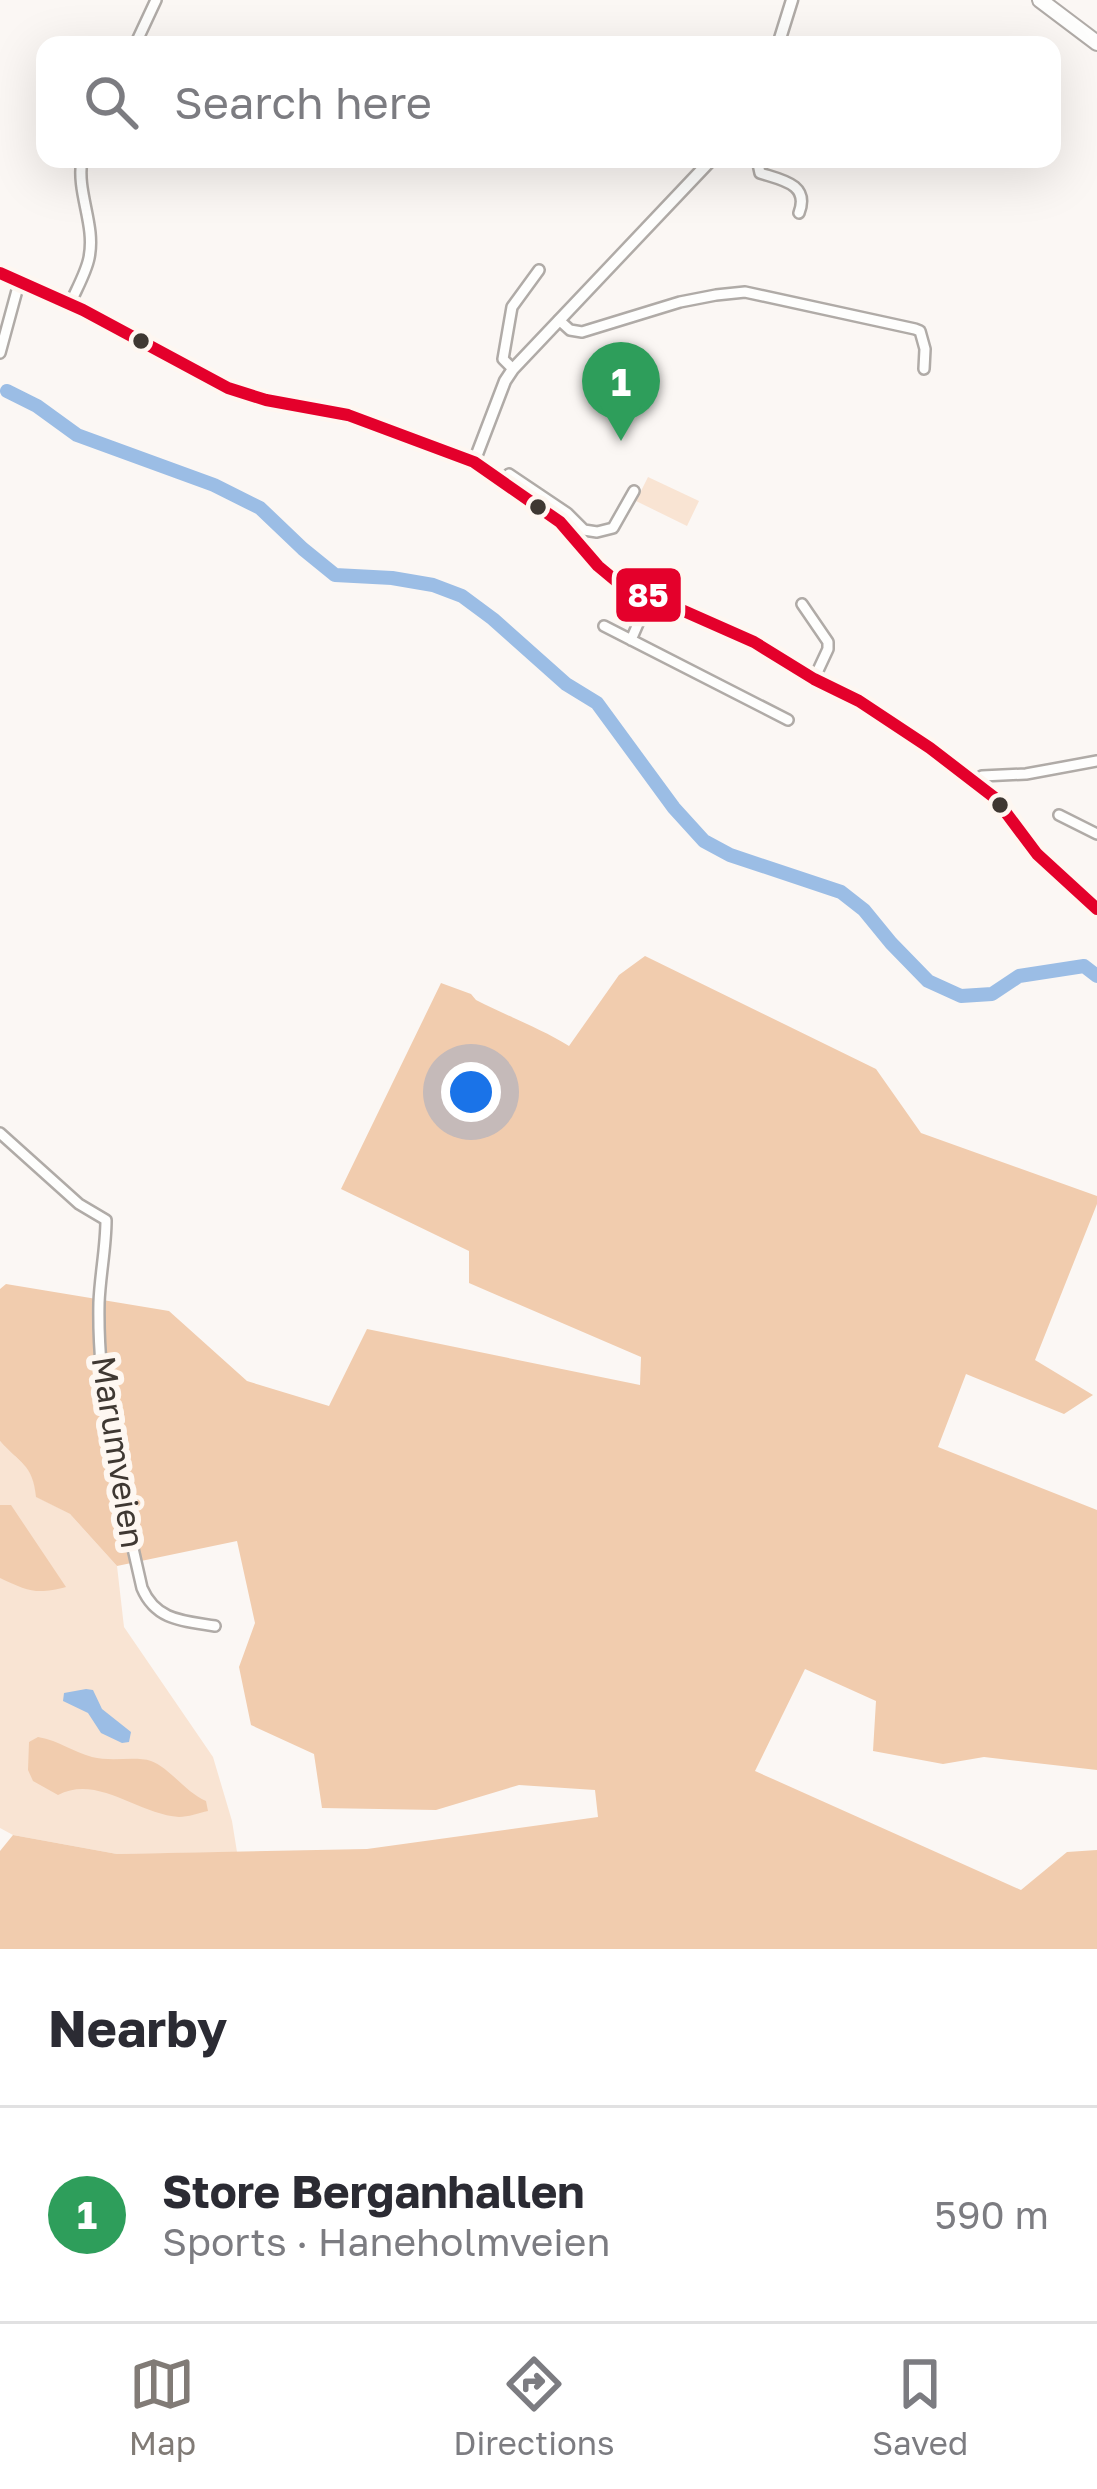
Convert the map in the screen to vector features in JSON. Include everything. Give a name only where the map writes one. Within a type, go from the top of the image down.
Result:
[{"type":"main road","points":[[1040,0],[1097,43]]},
{"type":"main road","points":[[0,273],[236,391],[348,416],[513,481],[574,529],[609,576],[754,642],[814,680],[859,701],[930,748],[1002,806],[1037,854],[1097,909]]},
{"type":"street","points":[[139,36],[156,0]]},
{"type":"street","points":[[781,36],[792,0]]},
{"type":"street","points":[[70,304],[90,254],[81,168]]},
{"type":"street","points":[[474,462],[513,369],[703,168]]},
{"type":"street","points":[[759,168],[760,173],[800,190],[799,213]]},
{"type":"street","points":[[513,369],[502,359],[509,314],[539,270]]},
{"type":"street","points":[[0,353],[19,283]]},
{"type":"street","points":[[559,320],[570,330],[582,332],[680,302],[745,292],[915,329],[924,345],[924,370]]},
{"type":"street","points":[[574,529],[613,528],[634,491]]},
{"type":"street","points":[[631,640],[650,596]]},
{"type":"street","points":[[802,604],[828,642],[814,680]]},
{"type":"street","points":[[604,626],[788,720]]},
{"type":"street","points":[[974,781],[1097,760]]},
{"type":"street","points":[[1059,815],[1097,834]]},
{"type":"street","name":"Marumveien","points":[[0,1133],[79,1204],[106,1220],[99,1304],[107,1424],[142,1588],[165,1618],[215,1626]]},
{"type":"shaded area","points":[[648,477],[699,501],[687,526],[636,501]]},
{"type":"shaded area","points":[[645,956],[876,1069],[921,1133],[1097,1196],[1035,1360],[1093,1395],[1064,1414],[966,1374],[938,1447],[1097,1510],[1097,1770],[984,1757],[943,1764],[873,1751],[876,1701],[805,1669],[755,1771],[1021,1890],[1067,1852],[1097,1850],[1097,1949],[0,1949],[0,1851],[13,1835],[117,1854],[367,1849],[598,1817],[595,1790],[519,1785],[436,1810],[322,1808],[314,1754],[251,1725],[239,1667],[255,1623],[237,1541],[117,1566],[70,1514],[36,1497],[28,1471],[0,1441],[0,1289],[6,1284],[169,1311],[247,1381],[329,1406],[367,1329],[640,1385],[641,1357],[469,1283],[469,1251],[341,1189],[441,983],[569,1046],[619,975]]},
{"type":"shaded area","points":[[0,1441],[29,1471],[37,1497],[70,1514],[117,1566],[124,1627],[213,1757],[237,1852],[117,1854],[13,1835],[0,1828]]},
{"type":"shaded area","points":[[0,1505],[11,1505],[66,1587],[32,1590],[0,1578]]},
{"type":"shaded area","points":[[38,1737],[92,1757],[151,1761],[206,1801],[208,1811],[179,1817],[88,1789],[58,1795],[33,1781],[28,1770],[29,1742]]},
{"type":"water","points":[[93,1690],[102,1709],[131,1732],[129,1742],[101,1733],[88,1713],[63,1701],[64,1693]]},
{"type":"waterway","points":[[7,391],[77,435],[214,485],[260,508],[335,575],[392,578],[462,596],[566,684],[597,703],[704,841],[730,855],[841,892],[864,910],[928,981],[961,996],[992,994],[1019,976],[1084,966],[1097,976]]},
{"type":"transit line","name":"85","points":[[0,273],[83,310],[228,388],[348,415],[474,462],[560,522],[616,581],[754,642],[859,701],[930,748],[995,798],[1037,854],[1097,909]]},
{"type":"place","name":"Store Berganhallen","points":[[621,441]]}]
